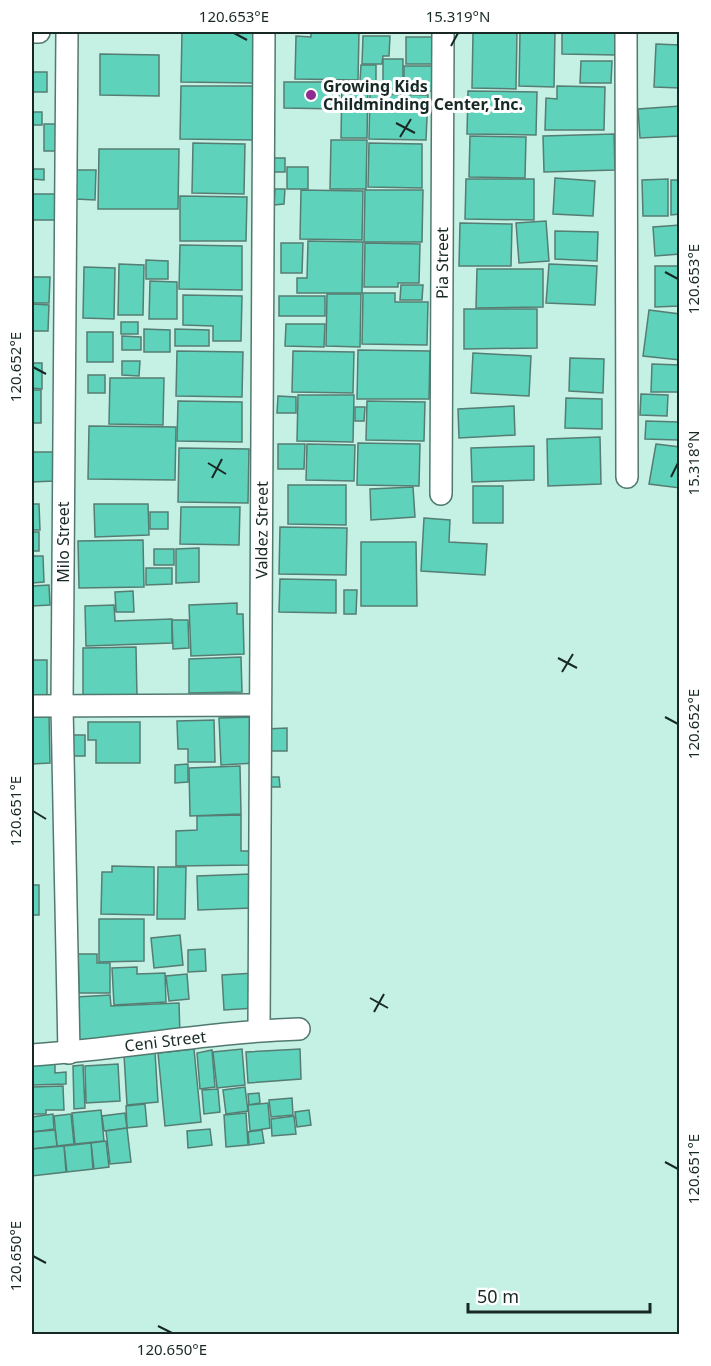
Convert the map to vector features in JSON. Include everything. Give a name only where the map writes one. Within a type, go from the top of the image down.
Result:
[{"type":"street","points":[[32,32],[39,32]]},
{"type":"street","name":"Milo Street","points":[[67,32],[62,706],[69,1053]]},
{"type":"street","name":"Valdez Street","points":[[259,1030],[264,32]]},
{"type":"street","name":"Pia Street","points":[[441,494],[443,32]]},
{"type":"street","points":[[626,32],[627,477]]},
{"type":"street","points":[[32,706],[260,705]]},
{"type":"street","name":"Ceni Street","points":[[32,1055],[69,1053],[259,1030],[298,1029]]},
{"type":"building","points":[[182,32],[259,32],[258,83],[181,82]]},
{"type":"building","points":[[311,32],[359,32],[358,80],[295,79],[296,36],[311,37]]},
{"type":"building","points":[[473,32],[517,32],[516,89],[472,88]]},
{"type":"building","points":[[520,32],[555,32],[554,87],[519,86]]},
{"type":"building","points":[[562,32],[615,32],[615,55],[562,54]]},
{"type":"building","points":[[363,36],[390,36],[389,56],[383,56],[382,64],[362,64]]},
{"type":"building","points":[[406,37],[435,37],[435,64],[406,64]]},
{"type":"building","points":[[656,44],[680,45],[680,88],[654,87]]},
{"type":"building","points":[[100,54],[159,55],[159,96],[100,95]]},
{"type":"building","points":[[383,59],[403,59],[403,89],[383,89]]},
{"type":"building","points":[[581,61],[612,61],[611,83],[580,83]]},
{"type":"building","points":[[361,65],[376,65],[376,81],[360,81]]},
{"type":"building","points":[[404,66],[434,66],[434,91],[404,91]]},
{"type":"building","points":[[32,72],[47,72],[47,92],[32,92]]},
{"type":"building","points":[[342,81],[368,82],[367,138],[341,138]]},
{"type":"building","name":"Growing Kids Childminding Center, Inc.","points":[[284,82],[339,82],[339,109],[284,108]]},
{"type":"building","points":[[181,86],[256,86],[255,140],[180,139]]},
{"type":"building","points":[[557,86],[605,87],[604,130],[545,130],[546,98],[557,99]]},
{"type":"building","points":[[468,91],[537,92],[536,135],[467,134]]},
{"type":"building","points":[[370,94],[428,95],[426,140],[369,139]]},
{"type":"building","points":[[680,106],[680,136],[640,138],[638,109]]},
{"type":"building","points":[[32,112],[42,112],[42,125],[32,125]]},
{"type":"building","points":[[44,124],[60,124],[59,151],[44,151]]},
{"type":"building","points":[[614,134],[615,170],[544,172],[543,136]]},
{"type":"building","points":[[470,136],[526,137],[525,178],[469,177]]},
{"type":"building","points":[[331,140],[367,140],[366,189],[330,189]]},
{"type":"building","points":[[193,143],[245,144],[244,194],[192,193]]},
{"type":"building","points":[[369,143],[422,144],[422,188],[368,187]]},
{"type":"building","points":[[99,149],[179,149],[178,209],[98,209]]},
{"type":"building","points":[[269,158],[285,158],[285,172],[268,172]]},
{"type":"building","points":[[287,167],[308,167],[308,189],[287,189]]},
{"type":"building","points":[[32,169],[44,169],[44,180],[32,179]]},
{"type":"building","points":[[76,170],[96,170],[95,200],[76,199]]},
{"type":"building","points":[[555,178],[595,181],[593,216],[553,214]]},
{"type":"building","points":[[466,179],[534,179],[534,220],[465,219]]},
{"type":"building","points":[[668,179],[668,216],[643,216],[642,180]]},
{"type":"building","points":[[671,180],[680,180],[680,214],[671,215]]},
{"type":"building","points":[[275,189],[285,189],[284,204],[274,205]]},
{"type":"building","points":[[301,190],[363,191],[362,240],[300,239]]},
{"type":"building","points":[[365,190],[423,190],[422,242],[364,242]]},
{"type":"building","points":[[32,194],[55,194],[55,220],[32,220]]},
{"type":"building","points":[[180,196],[247,197],[246,241],[180,241]]},
{"type":"building","points":[[546,221],[549,261],[519,263],[516,223]]},
{"type":"building","points":[[460,223],[512,224],[511,266],[459,266]]},
{"type":"building","points":[[680,225],[680,254],[655,256],[653,227]]},
{"type":"building","points":[[555,231],[598,232],[597,261],[555,259]]},
{"type":"building","points":[[308,241],[363,242],[362,293],[297,293],[297,278],[307,278]]},
{"type":"building","points":[[281,243],[303,243],[302,273],[281,273]]},
{"type":"building","points":[[365,243],[420,244],[419,283],[398,283],[398,287],[364,287]]},
{"type":"building","points":[[180,245],[242,246],[242,290],[179,289]]},
{"type":"building","points":[[146,260],[168,261],[168,279],[146,279]]},
{"type":"building","points":[[119,264],[144,265],[143,315],[118,315]]},
{"type":"building","points":[[549,264],[597,266],[595,305],[546,303]]},
{"type":"building","points":[[655,266],[680,266],[680,306],[655,307]]},
{"type":"building","points":[[84,267],[115,268],[114,319],[83,318]]},
{"type":"building","points":[[477,269],[543,269],[543,307],[476,308]]},
{"type":"building","points":[[32,277],[50,277],[49,303],[32,303]]},
{"type":"building","points":[[150,281],[177,282],[177,319],[149,319]]},
{"type":"building","points":[[401,285],[423,285],[422,300],[400,300]]},
{"type":"building","points":[[363,293],[395,293],[395,302],[428,302],[427,345],[362,344]]},
{"type":"building","points":[[327,294],[361,294],[360,347],[326,346]]},
{"type":"building","points":[[183,295],[242,296],[241,341],[213,341],[213,326],[183,325]]},
{"type":"building","points":[[279,296],[325,296],[325,316],[279,316]]},
{"type":"building","points":[[32,304],[49,305],[48,331],[33,331],[33,357]]},
{"type":"building","points":[[464,309],[537,309],[537,348],[464,349]]},
{"type":"building","points":[[649,310],[680,314],[680,360],[643,356]]},
{"type":"building","points":[[121,322],[138,322],[138,334],[121,334]]},
{"type":"building","points":[[286,324],[325,324],[324,347],[285,346]]},
{"type":"building","points":[[144,329],[170,330],[170,352],[144,352]]},
{"type":"building","points":[[175,329],[209,330],[209,346],[175,346]]},
{"type":"building","points":[[87,332],[113,332],[113,362],[87,362]]},
{"type":"building","points":[[122,336],[141,337],[141,350],[122,350]]},
{"type":"building","points":[[358,350],[430,351],[429,399],[357,399]]},
{"type":"building","points":[[177,351],[243,352],[242,397],[176,396]]},
{"type":"building","points":[[293,351],[354,352],[353,393],[292,392]]},
{"type":"building","points":[[473,353],[531,356],[529,396],[471,393]]},
{"type":"building","points":[[570,358],[604,359],[603,393],[569,391]]},
{"type":"building","points":[[122,361],[140,361],[139,376],[122,375]]},
{"type":"building","points":[[32,363],[42,363],[42,389],[32,388]]},
{"type":"building","points":[[652,364],[680,365],[680,392],[651,392]]},
{"type":"building","points":[[88,375],[105,375],[105,393],[88,393]]},
{"type":"building","points":[[110,378],[164,378],[163,425],[109,424]]},
{"type":"building","points":[[32,390],[41,390],[41,423],[32,423]]},
{"type":"building","points":[[641,394],[668,395],[667,416],[640,415]]},
{"type":"building","points":[[298,395],[354,395],[353,442],[297,441]]},
{"type":"building","points":[[278,396],[296,397],[296,413],[277,413]]},
{"type":"building","points":[[566,398],[602,399],[602,429],[565,428]]},
{"type":"building","points":[[178,401],[242,402],[242,442],[177,441]]},
{"type":"building","points":[[367,401],[425,402],[424,441],[366,440]]},
{"type":"building","points":[[514,406],[515,435],[459,438],[458,409]]},
{"type":"building","points":[[355,407],[365,407],[364,421],[355,421]]},
{"type":"building","points":[[646,421],[679,422],[678,440],[645,439]]},
{"type":"building","points":[[89,426],[176,427],[175,480],[88,479]]},
{"type":"building","points":[[600,437],[601,484],[548,486],[547,439]]},
{"type":"building","points":[[358,443],[420,444],[419,486],[357,485]]},
{"type":"building","points":[[278,444],[305,444],[304,469],[278,469]]},
{"type":"building","points":[[307,444],[355,445],[354,481],[306,480]]},
{"type":"building","points":[[656,444],[680,447],[680,488],[649,484]]},
{"type":"building","points":[[534,446],[534,480],[472,482],[471,448]]},
{"type":"building","points":[[179,448],[249,449],[248,503],[178,502]]},
{"type":"building","points":[[32,452],[54,452],[54,481],[32,482]]},
{"type":"building","points":[[288,485],[346,485],[346,525],[288,524]]},
{"type":"building","points":[[473,486],[503,486],[503,523],[473,523]]},
{"type":"building","points":[[413,487],[415,517],[371,520],[370,489]]},
{"type":"building","points":[[32,504],[39,504],[40,530],[32,530]]},
{"type":"building","points":[[94,504],[148,504],[149,535],[95,537]]},
{"type":"building","points":[[181,507],[240,507],[239,545],[180,544]]},
{"type":"building","points":[[150,512],[168,512],[168,529],[150,529]]},
{"type":"building","points":[[424,518],[450,520],[449,542],[487,544],[485,575],[421,571]]},
{"type":"building","points":[[280,527],[347,528],[346,575],[279,574]]},
{"type":"building","points":[[32,532],[39,532],[39,551],[32,551]]},
{"type":"building","points":[[143,540],[144,587],[79,588],[78,541]]},
{"type":"building","points":[[361,542],[416,542],[417,606],[361,606]]},
{"type":"building","points":[[199,548],[199,582],[176,583],[176,549]]},
{"type":"building","points":[[154,549],[174,549],[174,565],[154,565]]},
{"type":"building","points":[[32,556],[43,556],[44,582],[32,583]]},
{"type":"building","points":[[146,568],[172,568],[172,584],[146,585]]},
{"type":"building","points":[[280,579],[336,580],[336,613],[279,612]]},
{"type":"building","points":[[49,585],[50,605],[32,606],[32,586]]},
{"type":"building","points":[[344,590],[357,590],[356,614],[344,614]]},
{"type":"building","points":[[133,591],[134,612],[116,612],[115,592]]},
{"type":"building","points":[[237,603],[237,614],[243,614],[244,654],[191,656],[189,605]]},
{"type":"building","points":[[114,605],[115,621],[172,619],[172,643],[86,646],[85,606]]},
{"type":"building","points":[[172,620],[188,620],[189,648],[173,649]]},
{"type":"building","points":[[136,647],[137,697],[83,698],[83,648]]},
{"type":"building","points":[[241,657],[242,692],[189,693],[189,659]]},
{"type":"building","points":[[32,660],[47,660],[47,703],[32,703]]},
{"type":"building","points":[[32,715],[49,715],[50,763],[32,764]]},
{"type":"building","points":[[253,717],[256,763],[221,765],[219,718]]},
{"type":"building","points":[[214,720],[215,762],[188,762],[188,749],[178,749],[177,721]]},
{"type":"building","points":[[88,722],[140,722],[140,763],[96,763],[96,740],[88,740]]},
{"type":"building","points":[[287,728],[287,751],[266,751],[265,729]]},
{"type":"building","points":[[68,735],[85,735],[85,756],[68,756]]},
{"type":"building","points":[[188,764],[188,782],[175,783],[175,765]]},
{"type":"building","points":[[240,766],[241,814],[190,816],[189,768]]},
{"type":"building","points":[[271,777],[279,777],[280,787],[271,787]]},
{"type":"building","points":[[241,815],[241,851],[251,851],[251,865],[176,866],[176,831],[197,830],[197,816]]},
{"type":"building","points":[[112,866],[154,867],[154,915],[101,914],[102,872],[112,872]]},
{"type":"building","points":[[158,867],[186,867],[185,919],[157,919]]},
{"type":"building","points":[[251,874],[252,908],[198,910],[197,876]]},
{"type":"building","points":[[32,885],[39,885],[39,915],[32,915]]},
{"type":"building","points":[[99,919],[144,919],[144,961],[99,962]]},
{"type":"building","points":[[180,935],[183,965],[154,968],[151,938]]},
{"type":"building","points":[[205,949],[206,971],[188,972],[188,950]]},
{"type":"building","points":[[78,954],[97,954],[97,963],[110,963],[110,993],[79,993]]},
{"type":"building","points":[[137,967],[137,974],[165,973],[166,1002],[114,1005],[112,968]]},
{"type":"building","points":[[255,973],[257,1008],[224,1010],[222,975]]},
{"type":"building","points":[[187,974],[189,999],[169,1001],[166,976]]},
{"type":"building","points":[[110,995],[111,1006],[179,1003],[180,1036],[77,1042],[76,997]]},
{"type":"building","points":[[194,1049],[201,1122],[165,1126],[158,1053]]},
{"type":"building","points":[[242,1049],[245,1085],[217,1088],[213,1052]]},
{"type":"building","points":[[300,1049],[301,1079],[248,1083],[246,1052]]},
{"type":"building","points":[[212,1050],[215,1087],[200,1089],[197,1053]]},
{"type":"building","points":[[155,1052],[158,1102],[127,1105],[124,1055]]},
{"type":"building","points":[[55,1056],[55,1073],[66,1072],[66,1084],[32,1085],[32,1057]]},
{"type":"building","points":[[118,1064],[120,1101],[86,1103],[85,1066]]},
{"type":"building","points":[[83,1065],[85,1108],[74,1109],[73,1066]]},
{"type":"building","points":[[63,1086],[64,1110],[46,1110],[46,1114],[32,1114],[32,1087]]},
{"type":"building","points":[[245,1087],[248,1111],[226,1114],[223,1090]]},
{"type":"building","points":[[218,1089],[220,1112],[204,1114],[202,1090]]},
{"type":"building","points":[[259,1093],[260,1103],[249,1105],[248,1094]]},
{"type":"building","points":[[292,1098],[293,1115],[271,1117],[269,1100]]},
{"type":"building","points":[[268,1103],[270,1128],[250,1131],[248,1105]]},
{"type":"building","points":[[145,1104],[147,1126],[127,1128],[126,1106]]},
{"type":"building","points":[[101,1110],[104,1141],[75,1144],[72,1113]]},
{"type":"building","points":[[309,1110],[311,1125],[297,1127],[295,1112]]},
{"type":"building","points":[[125,1113],[127,1128],[104,1131],[102,1116]]},
{"type":"building","points":[[246,1113],[248,1145],[226,1147],[224,1115]]},
{"type":"building","points":[[53,1114],[54,1129],[32,1132],[32,1117]]},
{"type":"building","points":[[71,1114],[74,1144],[57,1146],[54,1116]]},
{"type":"building","points":[[294,1116],[296,1134],[272,1136],[271,1119]]},
{"type":"building","points":[[127,1128],[131,1162],[110,1164],[106,1131]]},
{"type":"building","points":[[210,1129],[212,1145],[188,1148],[187,1131]]},
{"type":"building","points":[[55,1130],[57,1146],[32,1149],[32,1132]]},
{"type":"building","points":[[262,1130],[264,1143],[249,1145],[248,1132]]},
{"type":"building","points":[[106,1141],[109,1167],[94,1169],[91,1143]]},
{"type":"building","points":[[91,1143],[93,1169],[67,1172],[64,1146]]},
{"type":"building","points":[[64,1146],[66,1172],[32,1176],[32,1149]]},
{"type":"place","name":"Growing Kids Childminding Center, Inc.","points":[[311,95]]}]
